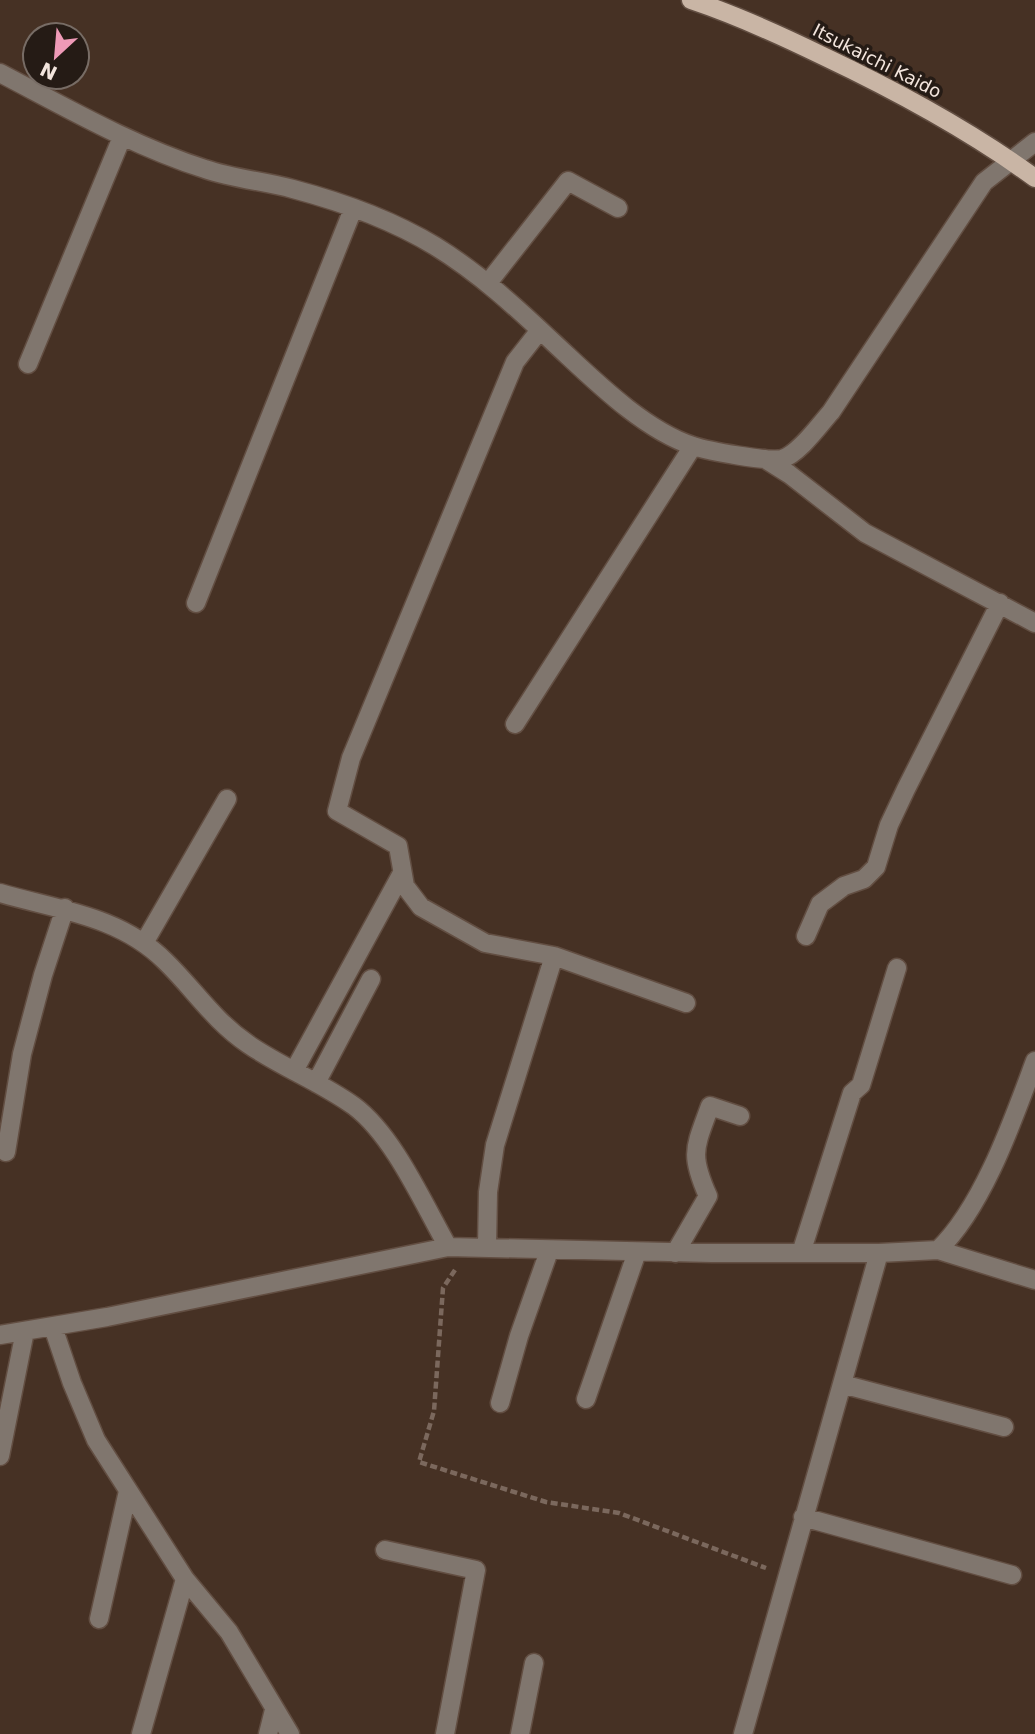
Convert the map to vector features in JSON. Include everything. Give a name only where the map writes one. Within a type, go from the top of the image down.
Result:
[{"type":"main road","name":"Itsukaichi Kaido","points":[[691,0],[779,35],[902,94],[1035,178]]},
{"type":"street","points":[[0,73],[122,137],[165,156],[210,171],[292,189],[402,229],[435,246],[488,283],[609,394],[656,428],[693,446],[765,459],[783,458],[803,443],[831,412],[984,182],[1035,142]]},
{"type":"street","points":[[28,364],[122,137]]},
{"type":"street","points":[[488,283],[568,181],[618,208]]},
{"type":"street","points":[[196,603],[353,209]]},
{"type":"street","points":[[540,330],[515,362],[351,758],[337,811],[398,846],[405,886],[421,907],[485,943],[554,956],[686,1003]]},
{"type":"street","points":[[515,724],[693,446]]},
{"type":"street","points":[[765,459],[789,474],[865,533],[1035,622]]},
{"type":"street","points":[[806,936],[820,904],[844,886],[863,879],[876,867],[906,789],[1000,603]]},
{"type":"street","points":[[144,943],[227,799]]},
{"type":"street","points":[[294,1071],[402,873]]},
{"type":"street","points":[[0,893],[101,919],[144,943],[166,961],[219,1020],[248,1044],[355,1107],[387,1140],[448,1247]]},
{"type":"street","points":[[6,1152],[22,1054],[43,975],[65,908]]},
{"type":"street","points":[[487,1247],[488,1192],[495,1145],[554,956]]},
{"type":"street","points":[[801,1253],[852,1093],[861,1086],[897,968]]},
{"type":"street","points":[[316,1083],[371,979]]},
{"type":"street","points":[[938,1250],[951,1238],[977,1200],[1027,1106],[1035,1061]]},
{"type":"street","points":[[675,1253],[708,1196],[697,1171],[695,1150],[710,1106],[740,1116]]},
{"type":"street","points":[[0,1335],[53,1327],[448,1247],[675,1253],[879,1253],[938,1250],[1035,1280]]},
{"type":"street","points":[[500,1404],[519,1336],[549,1251]]},
{"type":"street","points":[[586,1399],[637,1252]]},
{"type":"street","points":[[743,1734],[879,1253]]},
{"type":"street","points":[[53,1327],[72,1383],[96,1440],[185,1579],[229,1632],[290,1734]]},
{"type":"street","points":[[0,1456],[25,1331]]},
{"type":"street","points":[[842,1384],[1004,1427]]},
{"type":"street","points":[[99,1619],[128,1491]]},
{"type":"street","points":[[803,1517],[1012,1575]]},
{"type":"street","points":[[385,1550],[476,1570],[446,1734]]},
{"type":"street","points":[[141,1734],[185,1579]]},
{"type":"street","points":[[520,1734],[534,1663]]},
{"type":"street","points":[[268,1734],[274,1710]]},
{"type":"path","points":[[469,1247],[443,1288],[434,1411],[419,1462],[545,1502],[619,1513],[787,1575]]}]
